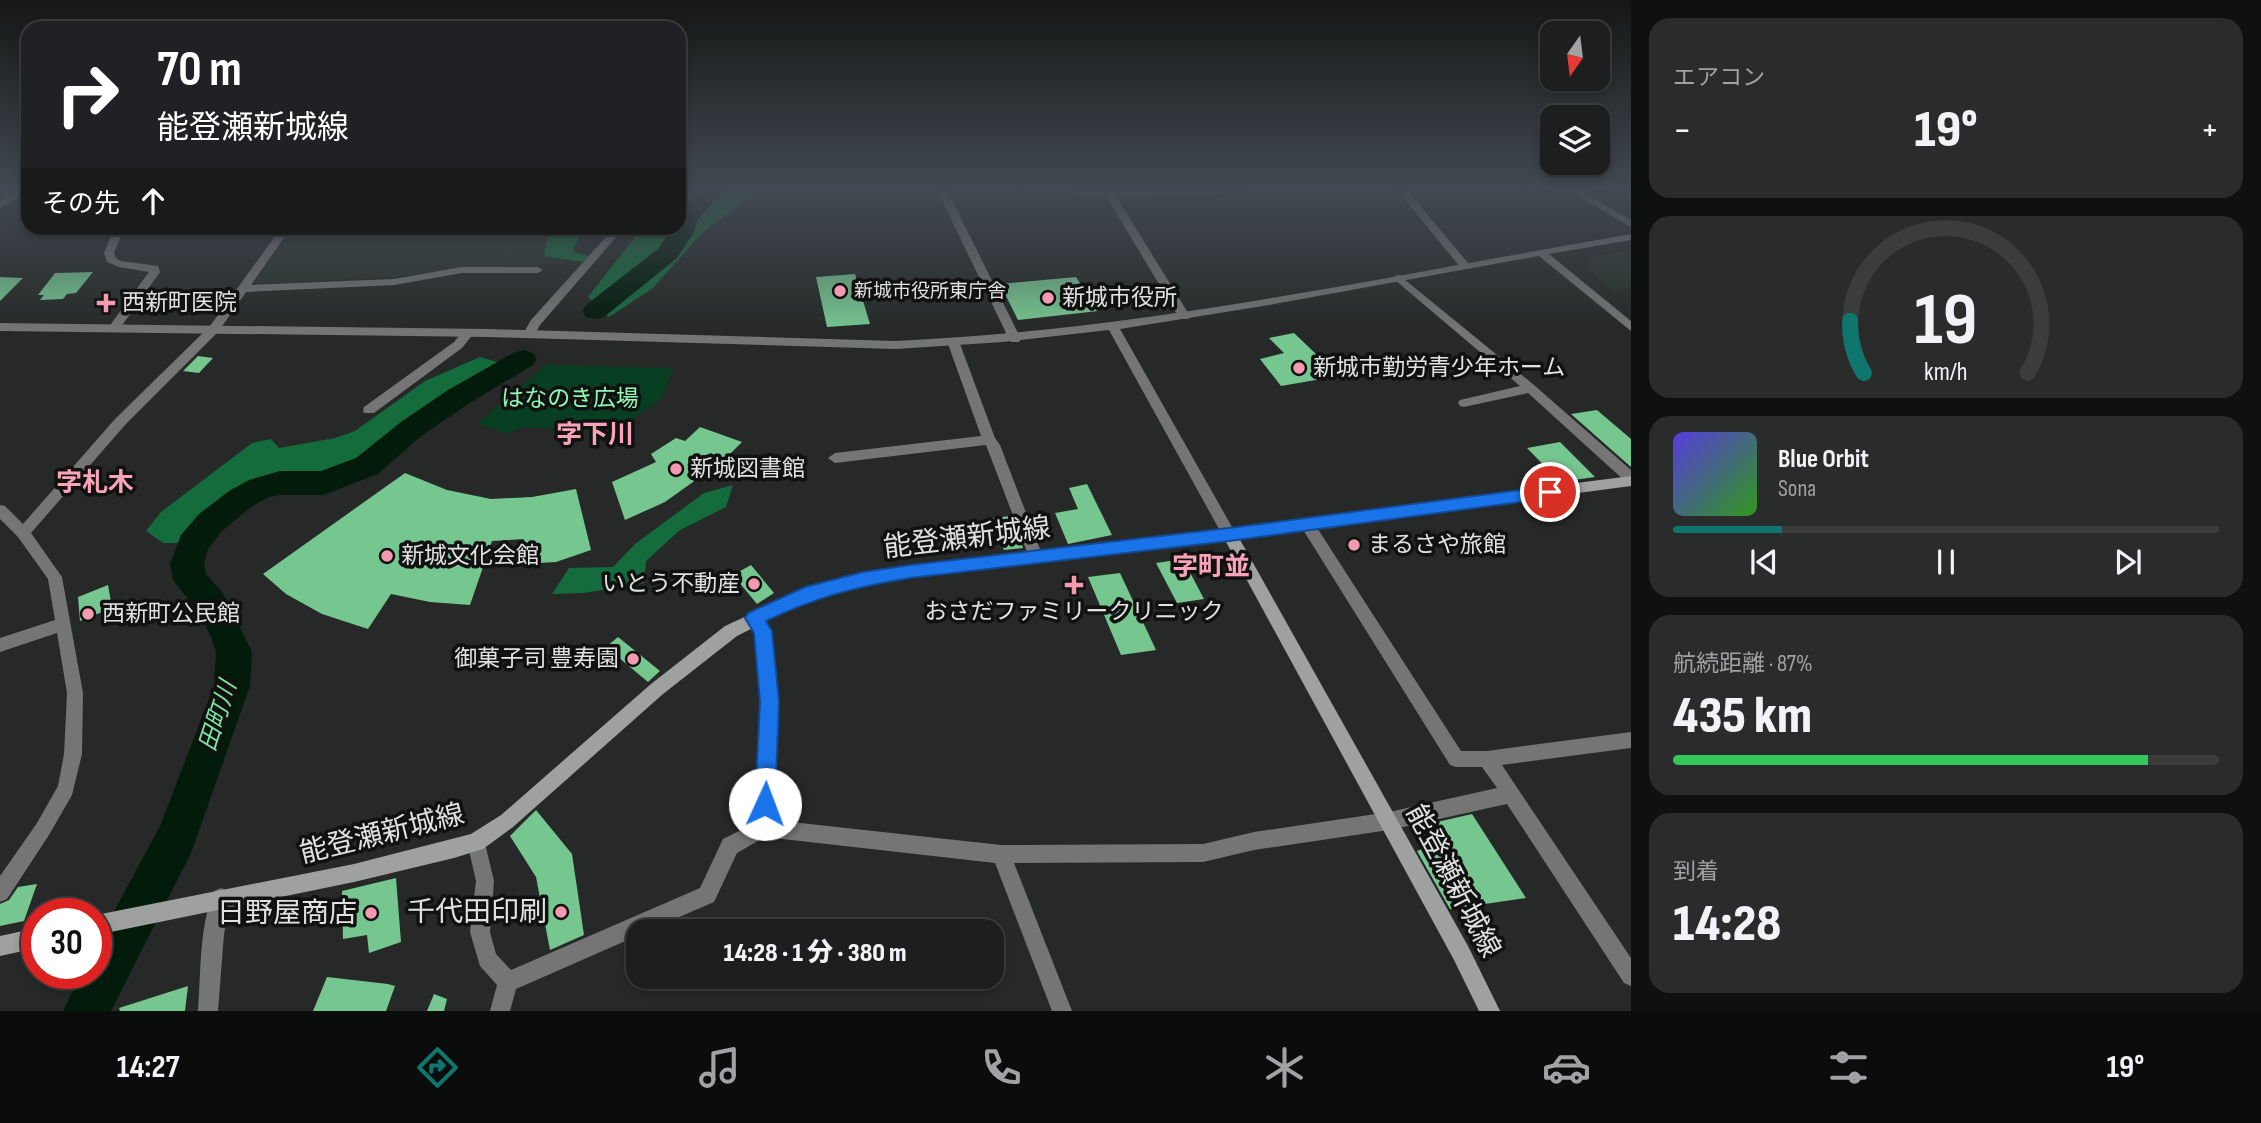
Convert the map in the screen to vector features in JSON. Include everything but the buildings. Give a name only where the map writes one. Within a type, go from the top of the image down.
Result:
[{"type":"main road","points":[[1229,534],[1631,479]]},
{"type":"main road","name":"能登瀬新城線","points":[[112,921],[354,873],[477,842],[508,821],[705,650],[754,618],[805,595],[863,579],[1229,534],[1389,821],[1490,1011]]},
{"type":"main road","points":[[0,946],[21,941]]},
{"type":"street","points":[[114,328],[155,272],[154,268],[119,264],[111,260],[109,253],[115,237]]},
{"type":"street","points":[[23,533],[120,422],[214,329],[279,237]]},
{"type":"street","points":[[529,334],[534,323],[611,237]]},
{"type":"street","points":[[965,237],[1015,339]]},
{"type":"street","points":[[1136,237],[1184,316]]},
{"type":"street","points":[[1441,237],[1465,266]]},
{"type":"street","points":[[0,327],[468,332],[896,345],[954,344],[1015,339],[1184,316],[1630,237]]},
{"type":"street","points":[[1541,253],[1631,327]]},
{"type":"street","points":[[242,289],[394,282],[463,270],[538,270]]},
{"type":"street","points":[[1399,278],[1530,388],[1631,479]]},
{"type":"street","points":[[1113,327],[1229,534]]},
{"type":"street","points":[[369,410],[458,345],[468,332]]},
{"type":"street","points":[[954,344],[1036,557]]},
{"type":"street","points":[[1464,403],[1530,388]]},
{"type":"street","points":[[835,458],[989,440]]},
{"type":"street","points":[[0,510],[23,533],[55,577],[75,693],[73,754],[66,789],[43,829],[0,892]]},
{"type":"street","points":[[1307,524],[1456,759],[1487,759],[1631,740]]},
{"type":"street","points":[[754,618],[763,631],[769,702],[764,828]]},
{"type":"street","points":[[0,646],[64,624]]},
{"type":"street","points":[[1487,759],[1631,976]]},
{"type":"street","points":[[508,982],[707,895],[730,846],[764,828],[1001,854],[1203,853],[1254,841],[1389,821],[1511,794]]},
{"type":"street","points":[[477,842],[485,881],[480,932],[487,959],[508,982]]},
{"type":"street","points":[[1001,854],[1062,1011]]},
{"type":"street","points":[[208,1011],[214,933],[221,898]]},
{"type":"street","points":[[500,1011],[508,982]]},
{"type":"shaded area","points":[[287,237],[575,237],[564,264],[456,269],[400,277],[254,284]]},
{"type":"shaded area","points":[[1631,250],[1631,287],[1613,290],[1589,269],[1590,257]]},
{"type":"green space","points":[[547,237],[579,237],[573,252],[589,256],[582,262],[544,256]]},
{"type":"green space","points":[[635,237],[698,237],[653,288],[609,317],[588,297]]},
{"type":"green space","points":[[480,357],[497,362],[494,374],[402,434],[366,465],[333,477],[288,480],[258,486],[200,522],[181,543],[163,543],[146,531],[161,512],[252,443],[271,439],[279,448],[335,438],[355,431],[425,381]]},
{"type":"green space","name":"はなのき広場","points":[[546,365],[673,368],[662,398],[630,421],[599,430],[567,433],[549,428],[521,428],[506,434],[478,423]]},
{"type":"green space","points":[[733,485],[726,507],[680,530],[646,561],[644,583],[584,593],[552,594],[569,568],[613,567],[635,544],[704,493]]},
{"type":"waterway","name":"田町川","points":[[595,311],[668,253],[679,237]]},
{"type":"waterway","name":"田町川","points":[[86,1011],[176,838],[232,686],[234,652],[228,636],[211,603],[190,580],[187,564],[193,544],[210,523],[240,499],[260,488],[280,483],[323,483],[367,466],[411,429],[458,397],[523,359]]},
{"type":"place","name":"新城市役所東庁舎","points":[[840,291]]},
{"type":"place","name":"新城市役所","points":[[1048,298]]},
{"type":"place","name":"西新町医院","points":[[106,303]]},
{"type":"place","name":"新城市勤労青少年ホーム","points":[[1299,368]]},
{"type":"place","name":"新城図書館","points":[[676,469]]},
{"type":"place","name":"まるさや旅館","points":[[1354,545]]},
{"type":"place","name":"新城文化会館","points":[[387,556]]},
{"type":"place","name":"いとう不動産","points":[[754,584]]},
{"type":"place","name":"おさだファミリークリニック","points":[[1074,585]]},
{"type":"place","name":"西新町公民館","points":[[88,614]]},
{"type":"place","name":"御菓子司 豊寿園","points":[[633,659]]},
{"type":"place","name":"千代田印刷","points":[[561,912]]},
{"type":"place","name":"日野屋商店","points":[[371,913]]},
{"type":"district","name":"字下川","points":[[595,435]]},
{"type":"district","name":"字札木","points":[[95,483]]},
{"type":"district","name":"字町並","points":[[1211,567]]},
{"type":"route","points":[[765,804],[769,702],[763,631],[754,618],[805,595],[863,579],[910,571],[1229,534],[1550,492]]}]
